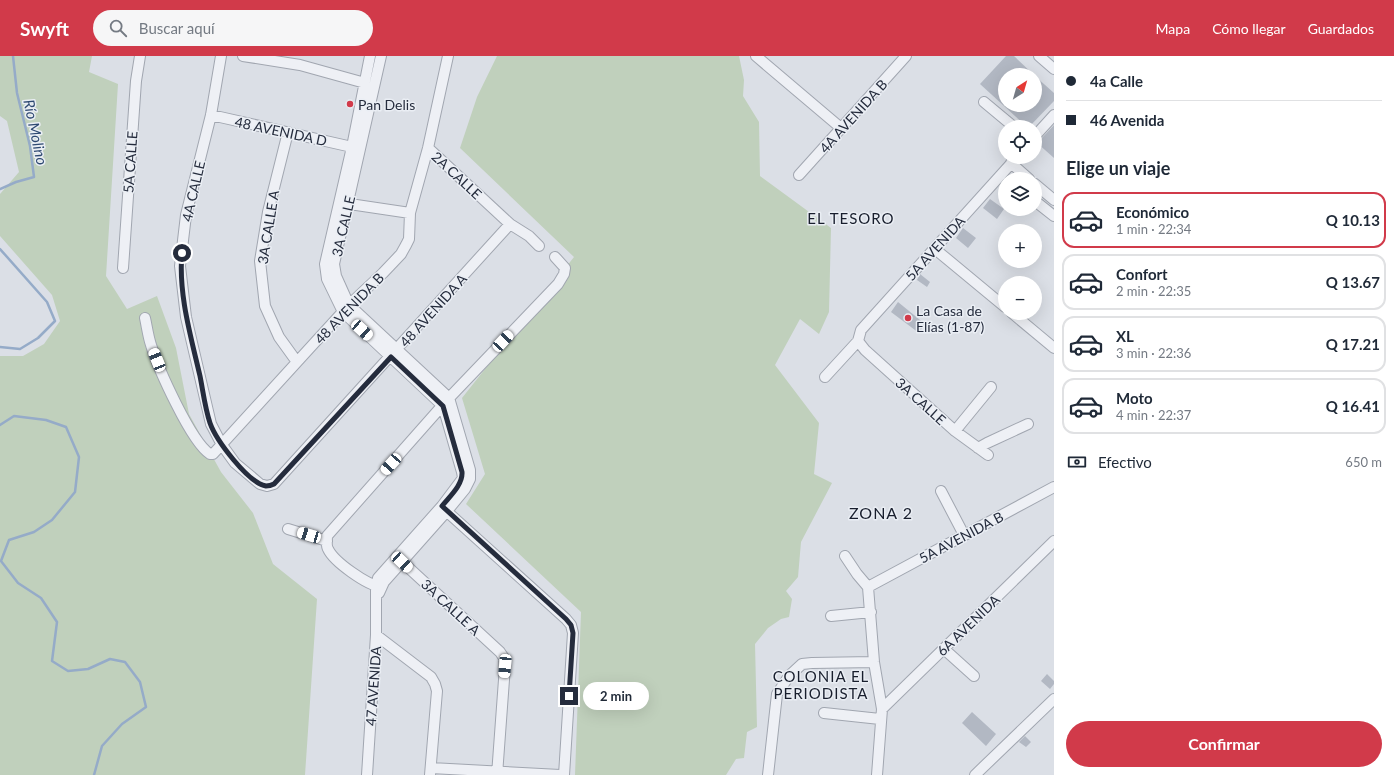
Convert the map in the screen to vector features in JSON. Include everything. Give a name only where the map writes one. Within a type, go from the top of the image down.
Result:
[{"type":"street","name":"5A CALLE","points":[[123,268],[136,81],[140,56]]},
{"type":"street","name":"4A CALLE","points":[[221,56],[211,115],[186,215],[180,266],[186,317],[210,424],[235,463],[260,484],[267,486],[274,484]]},
{"type":"street","points":[[243,56],[301,61],[365,82]]},
{"type":"street","name":"3A CALLE","points":[[343,203],[352,146],[370,56]]},
{"type":"street","name":"3A CALLE","points":[[381,56],[343,203],[325,264],[327,279],[346,308],[446,402]]},
{"type":"street","name":"2A CALLE","points":[[448,56],[428,148],[510,224],[529,236],[539,246]]},
{"type":"street","points":[[756,56],[841,128]]},
{"type":"street","name":"4A AVENIDA B","points":[[799,175],[906,56]]},
{"type":"street","points":[[1039,56],[1054,69]]},
{"type":"street","points":[[984,102],[1006,120]]},
{"type":"street","name":"48 AVENIDA D","points":[[211,115],[352,146]]},
{"type":"street","points":[[1042,128],[1054,115]]},
{"type":"street","name":"3A CALLE A","points":[[288,132],[268,212],[260,261],[265,306],[279,337],[297,362]]},
{"type":"street","name":"48 AVENIDA B","points":[[145,318],[151,346],[177,406],[206,452],[213,454],[346,308],[383,274],[401,254],[409,239],[410,213],[428,148]]},
{"type":"street","points":[[1017,164],[1023,172]]},
{"type":"street","name":"5A AVENIDA","points":[[825,377],[858,341],[861,330],[935,249],[998,184]]},
{"type":"street","points":[[1042,190],[1054,200]]},
{"type":"street","points":[[343,203],[410,213]]},
{"type":"street","points":[[1042,206],[1054,216]]},
{"type":"street","name":"48 AVENIDA A","points":[[274,484],[510,224]]},
{"type":"street","points":[[935,249],[998,301]]},
{"type":"street","points":[[446,402],[463,478],[444,509],[399,559],[378,590],[337,560],[327,548],[327,536],[446,402],[558,284],[564,274],[565,268],[555,257]]},
{"type":"street","points":[[1021,320],[1052,343]]},
{"type":"street","name":"3A CALLE","points":[[858,341],[865,350],[955,431],[988,455]]},
{"type":"street","points":[[955,431],[991,387]]},
{"type":"street","points":[[978,448],[1028,424]]},
{"type":"street","name":"5A AVENIDA B","points":[[868,587],[1054,488]]},
{"type":"street","points":[[941,491],[964,535]]},
{"type":"street","points":[[444,509],[571,625],[573,633],[564,775]]},
{"type":"street","points":[[288,529],[327,541]]},
{"type":"street","name":"6A AVENIDA","points":[[881,714],[944,649],[1054,541]]},
{"type":"street","points":[[845,556],[868,587],[874,662],[881,714],[877,775]]},
{"type":"street","name":"3A CALLE A","points":[[399,559],[500,652],[504,658],[505,666],[497,773]]},
{"type":"street","name":"47 AVENIDA","points":[[367,775],[378,590]]},
{"type":"street","points":[[831,616],[870,612]]},
{"type":"street","points":[[376,635],[431,677],[435,684],[437,691],[431,772],[560,775]]},
{"type":"street","points":[[944,649],[974,676]]},
{"type":"street","points":[[768,775],[777,694],[782,685],[802,664],[874,662]]},
{"type":"street","points":[[976,775],[1054,699]]},
{"type":"street","points":[[824,713],[881,714]]},
{"type":"green space","points":[[0,56],[92,56],[89,72],[118,84],[106,276],[127,309],[157,296],[176,348],[189,414],[221,472],[253,513],[273,564],[317,599],[305,775],[0,775],[0,356],[23,356],[44,344],[60,321],[52,295],[0,236],[0,194],[19,172],[7,121],[0,116]]},
{"type":"green space","points":[[497,56],[739,56],[744,80],[743,96],[759,122],[760,176],[831,228],[829,312],[819,334],[800,319],[775,365],[819,423],[814,474],[832,483],[801,542],[798,577],[786,591],[792,599],[789,617],[781,619],[768,628],[755,644],[757,727],[747,732],[744,758],[736,759],[726,775],[575,775],[581,612],[466,504],[485,474],[462,398],[574,257],[460,148],[477,97]]},
{"type":"building","points":[[1006,56],[1014,56],[1027,68],[998,68],[998,100],[980,84]]},
{"type":"building","points":[[1042,82],[1054,93],[1054,101],[1036,120],[1019,120],[1011,112],[1042,112]]},
{"type":"building","points":[[1054,125],[1054,158],[1042,147],[1042,138]]},
{"type":"building","points":[[990,199],[998,205],[999,216],[997,219],[983,208]]},
{"type":"building","points":[[963,228],[976,238],[968,248],[956,238]]},
{"type":"building","points":[[920,274],[930,282],[927,287],[917,280]]},
{"type":"building","name":"La Casa de Elías (1-87)","points":[[898,302],[925,324],[919,333],[891,312]]},
{"type":"building","points":[[1047,674],[1054,681],[1054,684],[1050,689],[1041,681]]},
{"type":"building","points":[[972,712],[996,734],[986,746],[962,723]]},
{"type":"building","points":[[1025,736],[1031,742],[1026,747],[1019,742]]},
{"type":"waterway","name":"Río Molino","points":[[0,189],[16,182],[34,177],[30,146],[17,93],[13,56]]},
{"type":"waterway","name":"Río Molino","points":[[0,249],[47,302],[55,321],[38,338],[20,349],[0,347]]},
{"type":"waterway","name":"Río Molino","points":[[0,425],[14,416],[46,420],[66,427],[79,457],[75,492],[52,520],[34,532],[9,540],[1,561],[18,583],[41,598],[57,622],[52,661],[68,671],[88,669],[110,659],[125,662],[140,682],[146,707],[122,724],[102,746],[94,775]]},
{"type":"place","name":"Pan Delis","points":[[350,104]]},
{"type":"place","name":"La Casa de Elías (1-87)","points":[[908,318]]},
{"type":"district","name":"EL TESORO","points":[[851,218]]},
{"type":"district","name":"ZONA 2","points":[[881,512]]},
{"type":"district","name":"COLONIA EL PERIODISTA","points":[[821,684]]},
{"type":"route","points":[[182,253],[180,266],[186,317],[210,424],[235,463],[260,484],[267,486],[274,484],[391,357],[443,406],[463,478],[442,506],[571,625],[573,633],[569,696]]}]
